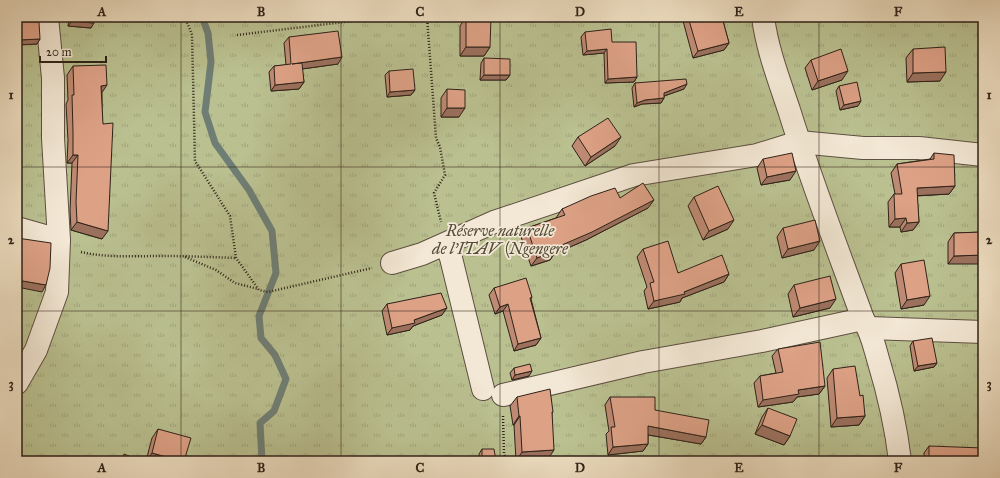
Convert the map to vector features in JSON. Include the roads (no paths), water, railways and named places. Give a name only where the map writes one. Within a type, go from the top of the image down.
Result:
[{"type":"street","points":[[17,383],[36,350],[57,292],[59,243],[53,138],[53,78],[47,17]]},
{"type":"street","points":[[763,17],[764,29],[798,142],[866,324],[881,370],[897,433],[900,461]]},
{"type":"street","points":[[392,263],[422,254],[501,220],[634,175],[757,155],[798,142],[863,148],[919,148],[983,155]]},
{"type":"street","points":[[17,228],[59,243]]},
{"type":"street","points":[[446,244],[452,258],[493,392],[643,362],[866,324],[983,332]]},
{"type":"waterway","points":[[202,17],[208,33],[211,62],[205,112],[215,143],[249,190],[272,231],[276,273],[259,316],[261,338],[275,355],[286,379],[274,411],[260,423],[262,461]]},
{"type":"park label","name":"Réserve naturelle de l'ITAV (Ngengere","points":[[500,239]]}]
